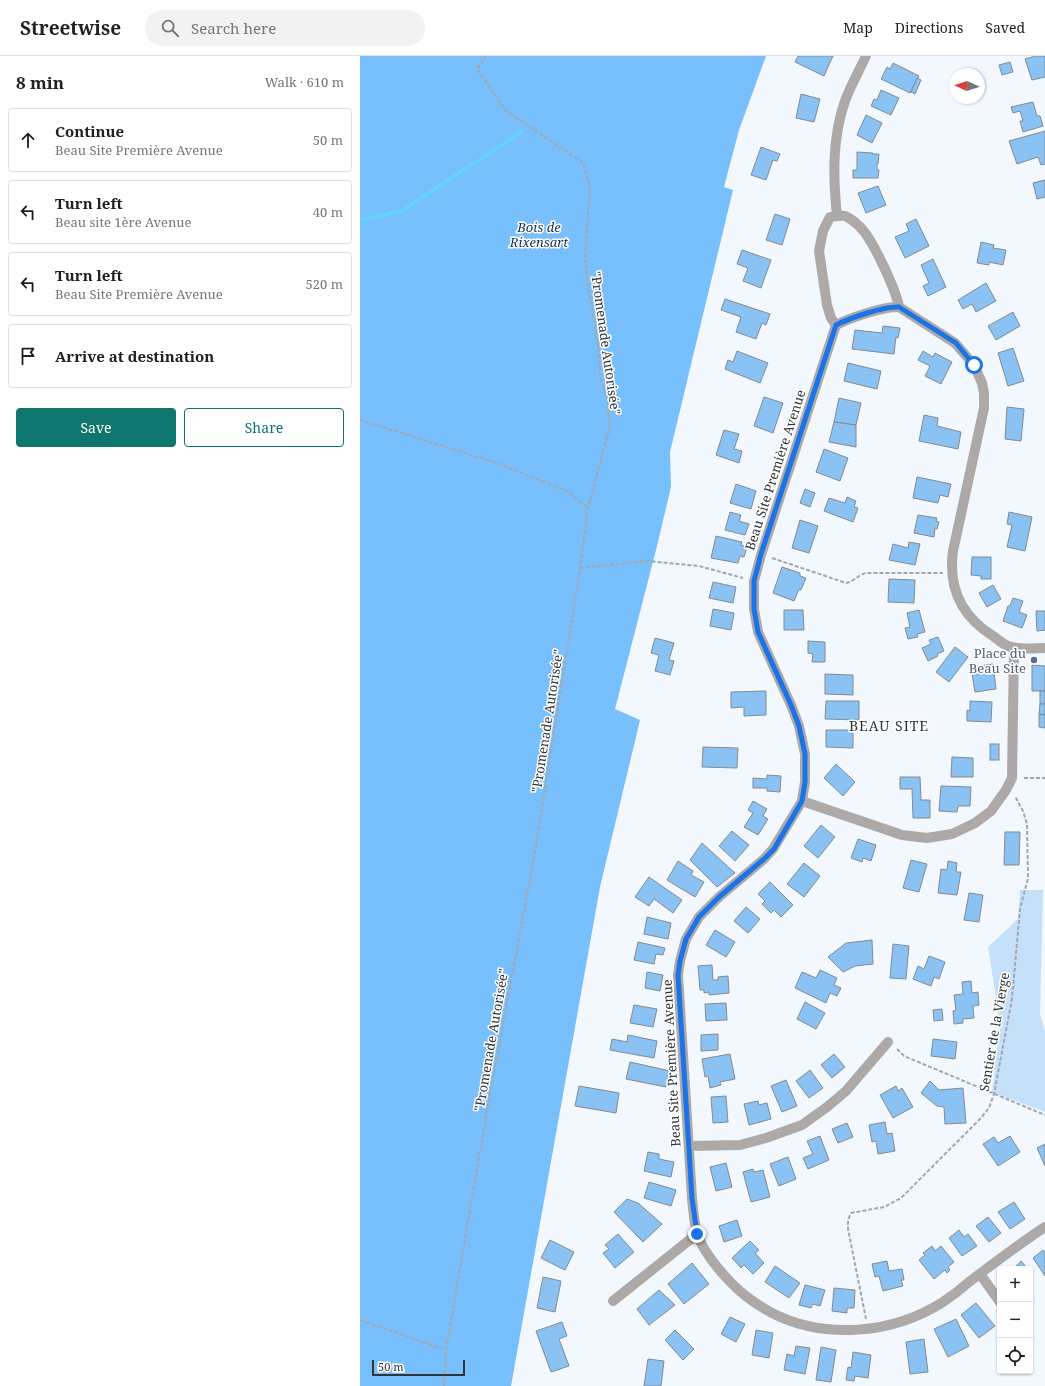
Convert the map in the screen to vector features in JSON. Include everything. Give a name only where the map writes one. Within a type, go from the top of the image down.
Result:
[{"type":"street","points":[[837,216],[834,182],[835,145],[846,100],[866,56]]},
{"type":"street","points":[[899,307],[897,296],[891,282],[861,227],[844,216],[830,217],[823,231],[819,251],[828,305],[831,318],[836,325],[878,310],[894,306],[899,307],[956,343],[974,365],[982,382],[984,408],[953,550],[951,564],[953,583],[958,599],[971,619],[987,633],[1007,646],[1014,648],[1045,648]]},
{"type":"street","name":"Beau Site Première Avenue","points":[[836,325],[761,554],[754,581],[754,609],[758,632],[791,705],[801,733],[805,754],[805,782],[802,801],[774,849],[719,897],[699,917],[686,939],[680,961],[678,975],[692,1198],[697,1234],[704,1249],[716,1266],[749,1298],[772,1313],[797,1323],[815,1328],[838,1330],[868,1329],[899,1322],[936,1305],[1045,1227]]},
{"type":"street","points":[[802,801],[902,835],[927,838],[952,834],[974,823],[991,811],[1006,790],[1012,778],[1014,648]]},
{"type":"street","points":[[689,1146],[740,1145],[766,1138],[802,1125],[846,1091],[888,1042]]},
{"type":"street","points":[[613,1301],[697,1234]]},
{"type":"street","points":[[980,1274],[997,1298]]},
{"type":"path","name":"\"Promenade Autorisée\"","points":[[444,1386],[446,1350],[486,1117],[535,852],[580,568],[588,508],[609,430],[608,400],[600,376],[599,352],[587,278],[585,256],[590,187],[583,163],[504,110],[477,69],[486,56]]},
{"type":"path","points":[[360,420],[494,462],[567,491],[588,508]]},
{"type":"path","points":[[761,554],[846,583],[850,582],[859,575],[866,573],[952,573]]},
{"type":"path","points":[[580,568],[647,561],[699,566],[754,581]]},
{"type":"path","points":[[1012,778],[1045,778]]},
{"type":"path","name":"Sentier de la Vierge","points":[[868,1329],[848,1229],[848,1220],[851,1214],[884,1207],[901,1198],[980,1119],[989,1108],[994,1094],[1012,999],[1020,909],[1028,878],[1027,824],[1023,811],[1014,795],[1006,790]]},
{"type":"path","points":[[888,1042],[904,1056],[1045,1115]]},
{"type":"path","points":[[360,1320],[446,1350]]},
{"type":"shaded area","points":[[1020,890],[1043,890],[1040,1014],[1045,1032],[1045,1112],[992,1092],[1000,1024],[988,947],[1018,919]]},
{"type":"green space","name":"Bois de Rixensart","points":[[360,56],[766,56],[739,130],[724,187],[733,190],[670,452],[671,487],[615,709],[640,720],[600,887],[511,1386],[360,1386]]},
{"type":"building","points":[[798,56],[833,56],[824,76],[795,62]]},
{"type":"building","points":[[1036,56],[1045,56],[1045,77],[1032,80],[1025,59]]},
{"type":"building","points":[[1010,62],[1013,72],[1002,75],[999,65]]},
{"type":"building","points":[[893,63],[919,76],[910,93],[881,79],[887,67],[890,69]]},
{"type":"building","points":[[917,78],[921,80],[915,94],[911,92]]},
{"type":"building","points":[[881,90],[899,98],[891,115],[871,106],[874,99],[877,100]]},
{"type":"building","points":[[801,94],[820,99],[814,122],[796,118]]},
{"type":"building","points":[[1033,102],[1037,116],[1040,116],[1043,126],[1023,132],[1020,121],[1023,121],[1020,111],[1013,113],[1011,107]]},
{"type":"building","points":[[866,115],[882,123],[872,143],[857,135]]},
{"type":"building","points":[[1045,131],[1045,164],[1041,165],[1038,157],[1017,164],[1009,141]]},
{"type":"building","points":[[761,147],[780,154],[777,161],[773,160],[766,180],[751,175]]},
{"type":"building","points":[[857,152],[879,154],[877,164],[877,170],[879,170],[878,178],[853,178],[853,170],[857,170]]},
{"type":"building","points":[[1045,180],[1045,197],[1037,199],[1033,183]]},
{"type":"building","points":[[878,186],[886,205],[866,213],[858,193]]},
{"type":"building","points":[[775,214],[790,219],[782,245],[766,240]]},
{"type":"building","points":[[916,219],[929,246],[905,258],[895,237],[909,231],[906,224]]},
{"type":"building","points":[[981,242],[994,245],[993,248],[1006,250],[1003,265],[989,262],[989,265],[977,263]]},
{"type":"building","points":[[742,250],[771,260],[761,288],[743,281],[748,268],[737,264]]},
{"type":"building","points":[[933,259],[946,287],[928,296],[923,286],[929,283],[921,265]]},
{"type":"building","points":[[986,283],[996,301],[976,312],[972,304],[963,309],[958,300]]},
{"type":"building","points":[[725,299],[770,314],[766,325],[762,323],[756,339],[736,332],[741,317],[721,310]]},
{"type":"building","points":[[1013,312],[1020,326],[996,340],[988,326]]},
{"type":"building","points":[[883,326],[900,328],[898,338],[896,337],[894,354],[852,349],[855,330],[882,333]]},
{"type":"building","points":[[1013,348],[1024,381],[1008,386],[998,353]]},
{"type":"building","points":[[737,351],[768,363],[760,383],[725,369],[728,360],[733,362]]},
{"type":"building","points":[[923,351],[933,357],[935,353],[952,362],[941,384],[925,376],[930,366],[918,360]]},
{"type":"building","points":[[848,363],[881,371],[877,389],[844,381]]},
{"type":"building","points":[[764,397],[783,403],[773,433],[754,426]]},
{"type":"building","points":[[839,398],[861,403],[856,425],[834,422]]},
{"type":"building","points":[[1007,407],[1024,409],[1021,441],[1005,439]]},
{"type":"building","points":[[924,415],[938,418],[937,426],[961,432],[958,449],[919,441]]},
{"type":"building","points":[[834,422],[856,425],[856,447],[829,442]]},
{"type":"building","points":[[724,430],[739,434],[734,449],[742,451],[739,463],[716,455]]},
{"type":"building","points":[[824,449],[848,458],[840,481],[816,472]]},
{"type":"building","points":[[917,477],[951,484],[948,497],[940,495],[938,503],[913,498]]},
{"type":"building","points":[[736,484],[756,491],[751,509],[730,503]]},
{"type":"building","points":[[805,489],[815,493],[810,507],[800,503]]},
{"type":"building","points":[[847,497],[856,501],[854,507],[858,508],[853,522],[824,511],[829,498],[845,503]]},
{"type":"building","points":[[730,512],[741,515],[739,521],[749,524],[745,535],[725,530]]},
{"type":"building","points":[[1009,512],[1032,517],[1025,551],[1007,547],[1012,525],[1007,524]]},
{"type":"building","points":[[918,515],[937,518],[936,521],[939,522],[937,529],[935,528],[934,537],[914,533]]},
{"type":"building","points":[[800,520],[818,526],[809,553],[792,548]]},
{"type":"building","points":[[716,536],[742,542],[741,545],[747,547],[744,557],[740,556],[738,563],[711,558]]},
{"type":"building","points":[[909,542],[920,544],[915,565],[889,560],[893,544],[908,548]]},
{"type":"building","points":[[972,557],[991,557],[991,579],[981,579],[981,576],[971,575]]},
{"type":"building","points":[[782,567],[800,573],[800,576],[806,578],[794,601],[773,593]]},
{"type":"building","points":[[889,579],[915,580],[914,603],[888,602]]},
{"type":"building","points":[[713,582],[736,587],[733,603],[709,598]]},
{"type":"building","points":[[993,585],[1001,599],[987,607],[979,593]]},
{"type":"building","points":[[1013,598],[1023,601],[1019,612],[1027,615],[1022,628],[1003,621],[1008,606],[1010,606]]},
{"type":"building","points":[[713,609],[734,613],[731,630],[710,626]]},
{"type":"building","points":[[784,610],[803,610],[804,630],[784,630]]},
{"type":"building","points":[[919,610],[925,632],[917,634],[918,637],[908,639],[905,628],[910,627],[907,613]]},
{"type":"building","points":[[1036,611],[1045,611],[1045,630],[1037,631]]},
{"type":"building","points":[[938,637],[944,651],[928,661],[922,648],[931,644],[929,640]]},
{"type":"building","points":[[655,638],[674,643],[669,660],[674,661],[670,675],[655,671],[659,655],[651,653]]},
{"type":"building","points":[[808,641],[825,642],[825,662],[812,662],[813,654],[808,653]]},
{"type":"building","points":[[955,647],[968,657],[949,682],[936,672]]},
{"type":"building","points":[[993,664],[996,689],[975,692],[971,667]]},
{"type":"building","points":[[1032,665],[1045,666],[1045,691],[1032,691]]},
{"type":"building","points":[[825,674],[853,675],[853,695],[825,694]]},
{"type":"building","points":[[766,691],[766,715],[744,716],[744,707],[731,708],[731,692]]},
{"type":"building","points":[[1040,691],[1045,691],[1045,704],[1040,704]]},
{"type":"building","points":[[826,701],[859,701],[859,720],[825,719]]},
{"type":"building","points":[[970,701],[992,702],[991,722],[967,721],[967,710],[970,711]]},
{"type":"building","points":[[1040,704],[1045,704],[1045,715],[1039,714]]},
{"type":"building","points":[[1039,714],[1045,715],[1045,728],[1039,727]]},
{"type":"building","points":[[826,730],[853,730],[853,748],[826,747]]},
{"type":"building","points":[[990,744],[999,744],[999,760],[990,760]]},
{"type":"building","points":[[703,747],[738,748],[737,768],[702,767]]},
{"type":"building","points":[[952,757],[973,758],[973,777],[951,777]]},
{"type":"building","points":[[836,764],[855,782],[843,796],[824,778]]},
{"type":"building","points":[[767,775],[781,776],[780,792],[767,791],[767,788],[753,788],[753,778],[767,779]]},
{"type":"building","points":[[900,777],[920,777],[921,800],[930,800],[930,818],[913,818],[912,789],[900,789]]},
{"type":"building","points":[[941,786],[971,787],[970,806],[958,806],[957,812],[939,811]]},
{"type":"building","points":[[753,801],[767,809],[763,816],[768,819],[758,835],[744,827],[753,813],[748,810]]},
{"type":"building","points":[[821,825],[835,837],[818,858],[804,846]]},
{"type":"building","points":[[732,831],[749,845],[735,861],[719,846]]},
{"type":"building","points":[[1005,832],[1020,832],[1019,865],[1004,865]]},
{"type":"building","points":[[858,839],[876,845],[871,861],[863,858],[862,862],[851,858]]},
{"type":"building","points":[[702,843],[735,873],[717,887],[690,860]]},
{"type":"building","points":[[911,860],[927,864],[919,892],[903,888]]},
{"type":"building","points":[[678,861],[693,871],[691,875],[704,882],[695,897],[667,880]]},
{"type":"building","points":[[948,861],[957,863],[956,872],[961,872],[957,895],[938,893],[941,869],[947,870]]},
{"type":"building","points":[[804,863],[820,876],[804,897],[787,884]]},
{"type":"building","points":[[649,877],[682,900],[673,913],[654,899],[649,906],[635,897]]},
{"type":"building","points":[[770,882],[793,905],[781,917],[774,910],[771,913],[762,904],[765,901],[758,894]]},
{"type":"building","points":[[969,893],[983,895],[979,922],[964,920]]},
{"type":"building","points":[[746,907],[760,919],[748,933],[734,921]]},
{"type":"building","points":[[647,917],[671,923],[668,939],[644,934]]},
{"type":"building","points":[[715,930],[735,942],[726,957],[706,945]]},
{"type":"building","points":[[872,940],[873,964],[855,966],[843,972],[828,957],[846,943]]},
{"type":"building","points":[[638,942],[665,948],[663,955],[656,954],[654,964],[634,960]]},
{"type":"building","points":[[893,944],[909,946],[906,979],[890,978]]},
{"type":"building","points":[[929,956],[945,962],[939,979],[934,977],[931,986],[913,979],[918,966],[924,969]]},
{"type":"building","points":[[712,965],[713,980],[718,980],[718,977],[728,976],[729,993],[709,995],[709,992],[704,993],[704,990],[700,990],[698,966]]},
{"type":"building","points":[[820,970],[837,978],[834,985],[841,988],[837,996],[830,993],[826,1003],[795,988],[802,972],[816,978]]},
{"type":"building","points":[[647,972],[663,975],[660,991],[645,988]]},
{"type":"building","points":[[971,981],[972,993],[978,992],[979,1005],[973,1006],[974,1018],[963,1019],[963,1023],[954,1024],[953,1011],[956,1010],[954,995],[963,994],[962,982]]},
{"type":"building","points":[[805,1002],[825,1013],[816,1029],[797,1019]]},
{"type":"building","points":[[726,1003],[727,1020],[706,1021],[705,1004]]},
{"type":"building","points":[[634,1005],[657,1009],[653,1027],[630,1023]]},
{"type":"building","points":[[942,1009],[943,1020],[934,1021],[933,1010]]},
{"type":"building","points":[[718,1034],[718,1050],[701,1051],[701,1035]]},
{"type":"building","points":[[628,1035],[657,1041],[654,1058],[610,1050],[612,1039],[627,1042]]},
{"type":"building","points":[[933,1039],[957,1042],[955,1059],[931,1056]]},
{"type":"building","points":[[730,1054],[735,1079],[720,1082],[721,1085],[710,1088],[708,1076],[705,1077],[702,1059]]},
{"type":"building","points":[[834,1054],[845,1067],[832,1078],[821,1065]]},
{"type":"building","points":[[630,1062],[670,1071],[666,1087],[626,1079]]},
{"type":"building","points":[[810,1070],[823,1088],[809,1098],[796,1081]]},
{"type":"building","points":[[786,1080],[797,1106],[782,1112],[771,1086]]},
{"type":"building","points":[[930,1081],[939,1090],[963,1088],[966,1123],[945,1124],[944,1107],[937,1106],[921,1093]]},
{"type":"building","points":[[579,1086],[619,1093],[616,1113],[575,1106]]},
{"type":"building","points":[[896,1086],[898,1091],[902,1088],[913,1107],[893,1118],[880,1095]]},
{"type":"building","points":[[726,1096],[728,1122],[713,1123],[711,1097]]},
{"type":"building","points":[[758,1101],[759,1105],[767,1103],[771,1119],[749,1125],[744,1104]]},
{"type":"building","points":[[885,1122],[887,1134],[892,1133],[895,1151],[878,1154],[876,1141],[872,1142],[869,1125]]},
{"type":"building","points":[[847,1123],[853,1137],[838,1143],[832,1129]]},
{"type":"building","points":[[820,1136],[829,1160],[808,1169],[803,1158],[813,1154],[807,1141]]},
{"type":"building","points":[[1010,1136],[1020,1152],[998,1166],[983,1144],[994,1137],[998,1143]]},
{"type":"building","points":[[1045,1144],[1045,1166],[1037,1148]]},
{"type":"building","points":[[648,1152],[659,1154],[659,1159],[674,1162],[671,1177],[644,1171]]},
{"type":"building","points":[[788,1157],[796,1179],[779,1186],[770,1164]]},
{"type":"building","points":[[726,1163],[732,1187],[716,1191],[710,1167]]},
{"type":"building","points":[[753,1169],[754,1172],[763,1170],[770,1197],[751,1202],[743,1172]]},
{"type":"building","points":[[649,1182],[676,1190],[671,1206],[644,1198]]},
{"type":"building","points":[[627,1199],[638,1203],[662,1224],[643,1242],[614,1212]]},
{"type":"building","points":[[1014,1202],[1025,1219],[1010,1229],[998,1212]]},
{"type":"building","points":[[988,1217],[1001,1233],[989,1242],[976,1226]]},
{"type":"building","points":[[737,1220],[742,1236],[724,1242],[719,1226]]},
{"type":"building","points":[[959,1230],[964,1237],[968,1234],[977,1246],[962,1256],[949,1238]]},
{"type":"building","points":[[618,1234],[634,1252],[615,1268],[603,1253],[609,1249],[605,1245]]},
{"type":"building","points":[[550,1240],[574,1252],[565,1270],[541,1258]]},
{"type":"building","points":[[750,1241],[759,1250],[755,1253],[764,1263],[753,1274],[744,1265],[741,1268],[732,1258]]},
{"type":"building","points":[[932,1246],[935,1251],[941,1246],[954,1262],[948,1267],[950,1270],[947,1273],[945,1270],[934,1279],[919,1260],[925,1255],[923,1253]]},
{"type":"building","points":[[1043,1250],[1045,1253],[1045,1276],[1033,1258]]},
{"type":"building","points":[[887,1261],[889,1271],[902,1269],[904,1280],[901,1280],[903,1286],[883,1291],[879,1276],[875,1277],[872,1264]]},
{"type":"building","points":[[1021,1261],[1025,1266],[1016,1266]]},
{"type":"building","points":[[692,1263],[709,1284],[684,1304],[668,1284]]},
{"type":"building","points":[[775,1266],[800,1283],[789,1298],[765,1282]]},
{"type":"building","points":[[543,1277],[561,1281],[555,1312],[537,1308]]},
{"type":"building","points":[[805,1285],[825,1290],[820,1306],[813,1304],[811,1308],[799,1305]]},
{"type":"building","points":[[834,1288],[855,1290],[854,1308],[847,1308],[847,1313],[832,1311]]},
{"type":"building","points":[[659,1290],[675,1305],[649,1325],[637,1309]]},
{"type":"building","points":[[976,1303],[995,1326],[979,1338],[961,1315]]},
{"type":"building","points":[[730,1317],[745,1324],[736,1342],[721,1334]]},
{"type":"building","points":[[956,1319],[969,1346],[948,1357],[934,1329]]},
{"type":"building","points":[[562,1322],[567,1336],[559,1339],[569,1366],[551,1372],[536,1331]]},
{"type":"building","points":[[675,1330],[694,1349],[683,1360],[665,1340]]},
{"type":"building","points":[[756,1330],[773,1333],[769,1358],[752,1355]]},
{"type":"building","points":[[924,1339],[928,1372],[910,1374],[906,1342]]},
{"type":"building","points":[[796,1346],[810,1348],[805,1374],[784,1370],[787,1354],[794,1356]]},
{"type":"building","points":[[821,1347],[836,1350],[831,1382],[816,1380]]},
{"type":"building","points":[[853,1352],[871,1355],[868,1378],[855,1376],[854,1381],[846,1380],[848,1367],[851,1368]]},
{"type":"building","points":[[648,1359],[664,1361],[661,1386],[644,1386]]},
{"type":"waterway","points":[[360,220],[402,211],[521,132]]},
{"type":"place","name":"Place du Beau Site","points":[[1034,660]]},
{"type":"district","name":"BEAU SITE","points":[[889,726]]},
{"type":"route","points":[[697,1234],[692,1198],[678,975],[680,961],[686,939],[699,917],[719,897],[774,849],[802,801],[805,782],[805,754],[799,726],[758,632],[754,609],[754,581],[761,554],[836,325],[878,310],[894,306],[899,307],[956,343],[974,365]]}]
